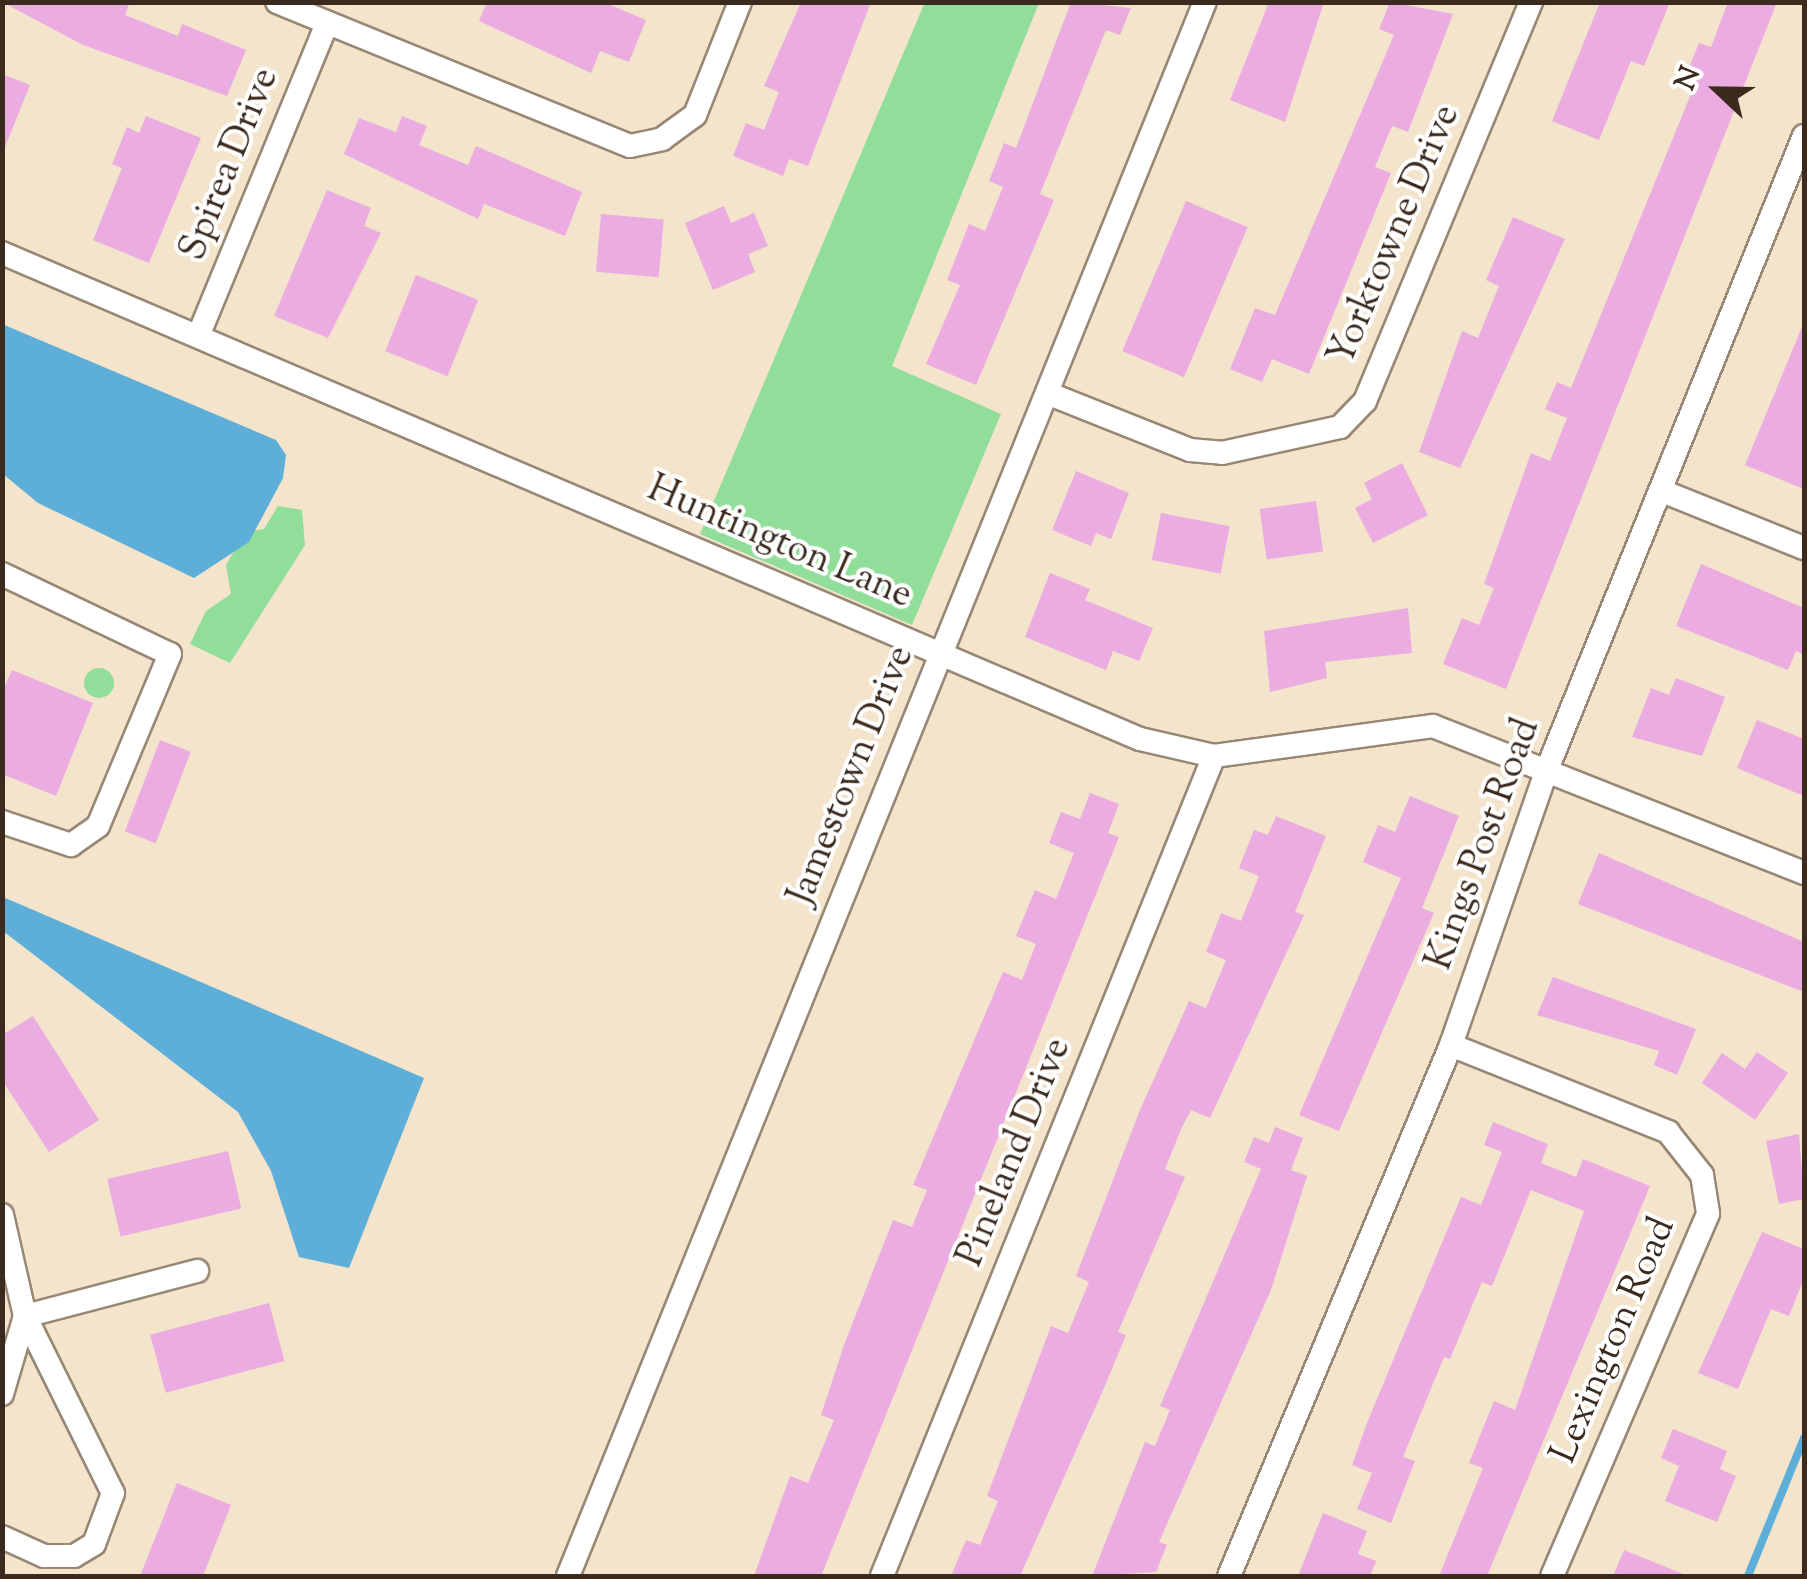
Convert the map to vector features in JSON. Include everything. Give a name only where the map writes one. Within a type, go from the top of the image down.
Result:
[{"type":"street","points":[[276,2],[630,146],[662,139],[694,115],[740,2]]},
{"type":"street","name":"Jamestown Drive","points":[[568,1576],[1204,2]]},
{"type":"street","name":"Yorktowne Drive","points":[[1047,392],[1190,450],[1222,453],[1340,426],[1365,402],[1531,2]]},
{"type":"street","name":"Spirea Drive","points":[[199,334],[327,23]]},
{"type":"street","name":"Kings Post Road","points":[[1229,1576],[1451,1046],[1548,766],[1804,136]]},
{"type":"street","name":"Huntington Lane","points":[[2,253],[942,651],[1140,739],[1214,756],[1433,726],[1548,766],[1804,873]]},
{"type":"street","points":[[1662,491],[1804,548]]},
{"type":"street","points":[[2,574],[170,654],[98,826],[71,845],[2,822]]},
{"type":"street","name":"Pineland Drive","points":[[882,1576],[1214,756]]},
{"type":"street","name":"Lexington Road","points":[[1451,1046],[1668,1132],[1702,1174],[1708,1214],[1552,1576]]},
{"type":"street","points":[[2,1215],[25,1316],[96,1448],[112,1504],[94,1544],[74,1556],[44,1556],[2,1537]]},
{"type":"street","points":[[25,1316],[197,1271]]},
{"type":"street","points":[[2,1394],[25,1316]]},
{"type":"green space","points":[[925,2],[1039,3],[892,366],[1001,414],[912,625],[700,534]]},
{"type":"green space","points":[[278,506],[302,510],[305,545],[230,663],[190,644],[206,611],[231,594],[226,565],[246,532],[264,529]]},
{"type":"green space","points":[[99,668],[113,677],[114,683],[105,697],[99,698],[85,689],[84,683],[93,669]]},
{"type":"water","points":[[2,324],[276,440],[286,455],[283,478],[249,542],[194,578],[38,503],[3,474]]},
{"type":"water","points":[[3,897],[424,1078],[349,1268],[299,1257],[271,1171],[238,1112],[3,931]]},
{"type":"building","points":[[2,2],[130,2],[125,15],[178,36],[182,24],[246,50],[227,96],[83,45]]},
{"type":"building","points":[[487,2],[603,2],[646,20],[629,62],[600,51],[591,73],[479,21]]},
{"type":"building","points":[[801,2],[871,2],[808,166],[789,159],[783,176],[733,156],[746,123],[764,130],[779,92],[764,86]]},
{"type":"building","points":[[1071,2],[1131,8],[1120,35],[1106,30],[1040,194],[1054,200],[976,385],[926,364],[960,285],[947,280],[969,224],[985,231],[1003,187],[989,181],[1004,143],[1016,148]]},
{"type":"building","points":[[1269,2],[1324,2],[1285,122],[1230,100]]},
{"type":"building","points":[[1390,2],[1453,14],[1408,132],[1392,126],[1375,167],[1391,173],[1309,374],[1272,359],[1262,382],[1230,369],[1255,308],[1275,315],[1394,35],[1379,29]]},
{"type":"building","points":[[1600,2],[1670,2],[1644,66],[1631,61],[1599,140],[1552,121]]},
{"type":"building","points":[[1728,2],[1777,2],[1506,689],[1443,664],[1462,618],[1479,625],[1494,588],[1484,584],[1531,453],[1550,461],[1567,418],[1545,409],[1557,382],[1571,388],[1693,89],[1682,85],[1699,43],[1711,47]]},
{"type":"building","points":[[2,74],[30,85],[3,152],[2,152]]},
{"type":"building","points":[[146,116],[201,138],[149,263],[93,240],[122,168],[112,164],[127,127],[139,133]]},
{"type":"building","points":[[402,116],[427,126],[419,145],[468,165],[476,146],[582,192],[565,236],[484,204],[478,219],[344,154],[359,118],[396,132]]},
{"type":"building","points":[[327,190],[371,208],[364,226],[381,233],[328,338],[274,316]]},
{"type":"building","points":[[1186,201],[1248,227],[1184,377],[1122,351]]},
{"type":"building","points":[[724,206],[731,223],[754,213],[768,246],[748,254],[755,272],[713,290],[685,223]]},
{"type":"building","points":[[601,214],[664,219],[659,277],[596,272]]},
{"type":"building","points":[[1513,217],[1565,239],[1460,468],[1419,452],[1462,331],[1478,338],[1499,286],[1486,280]]},
{"type":"building","points":[[416,275],[478,300],[447,376],[385,351]]},
{"type":"building","points":[[1804,322],[1804,489],[1745,465]]},
{"type":"building","points":[[1402,463],[1428,515],[1373,543],[1355,508],[1372,499],[1364,483]]},
{"type":"building","points":[[1076,471],[1129,493],[1111,539],[1096,533],[1091,546],[1052,530]]},
{"type":"building","points":[[1316,501],[1323,552],[1267,559],[1260,509]]},
{"type":"building","points":[[1161,513],[1230,526],[1221,573],[1152,560]]},
{"type":"building","points":[[1701,564],[1804,608],[1804,655],[1796,651],[1788,670],[1676,626]]},
{"type":"building","points":[[1050,573],[1090,589],[1085,600],[1153,628],[1139,661],[1113,651],[1106,670],[1025,637]]},
{"type":"building","points":[[1408,608],[1412,653],[1325,662],[1327,678],[1270,692],[1264,631]]},
{"type":"building","points":[[12,670],[93,703],[56,796],[2,774],[2,693]]},
{"type":"building","points":[[1676,678],[1725,697],[1702,756],[1632,737],[1651,688],[1669,695]]},
{"type":"building","points":[[1757,720],[1804,739],[1804,796],[1737,768]]},
{"type":"building","points":[[160,740],[191,752],[156,843],[125,831]]},
{"type":"building","points":[[1090,793],[1119,804],[1108,833],[1119,837],[821,1576],[754,1576],[790,1476],[808,1483],[834,1420],[821,1415],[844,1345],[893,1220],[912,1227],[927,1190],[913,1185],[1003,972],[1022,980],[1036,944],[1016,936],[1035,890],[1056,899],[1074,853],[1049,843],[1061,812],[1080,819]]},
{"type":"building","points":[[1410,796],[1459,816],[1422,908],[1434,913],[1339,1131],[1299,1115],[1401,878],[1363,862],[1378,825],[1395,832]]},
{"type":"building","points":[[1276,816],[1326,836],[1295,912],[1304,915],[1210,1118],[1191,1110],[1182,1127],[1165,1169],[1185,1177],[1118,1332],[1126,1335],[1104,1388],[1020,1576],[951,1576],[966,1540],[980,1545],[998,1501],[987,1496],[1051,1326],[1068,1333],[1089,1282],[1076,1276],[1140,1110],[1189,1001],[1206,1008],[1226,960],[1206,952],[1221,913],[1241,921],[1259,876],[1239,868],[1254,830],[1268,835]]},
{"type":"building","points":[[1599,853],[1804,942],[1804,992],[1578,904]]},
{"type":"building","points":[[1553,977],[1696,1029],[1677,1075],[1654,1065],[1659,1051],[1537,1015]]},
{"type":"building","points":[[33,1016],[99,1120],[49,1152],[2,1080],[2,1035]]},
{"type":"building","points":[[1757,1052],[1788,1073],[1755,1120],[1702,1083],[1722,1053],[1745,1069]]},
{"type":"building","points":[[1493,1122],[1548,1144],[1541,1163],[1576,1177],[1583,1159],[1650,1186],[1487,1576],[1439,1576],[1483,1468],[1469,1463],[1494,1401],[1515,1410],[1584,1211],[1531,1190],[1492,1286],[1482,1282],[1450,1359],[1444,1357],[1403,1457],[1415,1461],[1391,1523],[1357,1509],[1372,1473],[1352,1465],[1461,1197],[1481,1205],[1502,1152],[1484,1145]]},
{"type":"building","points":[[1275,1127],[1303,1138],[1291,1170],[1307,1176],[1271,1290],[1159,1542],[1167,1545],[1156,1572],[1092,1576],[1145,1442],[1155,1446],[1170,1410],[1160,1406],[1261,1169],[1244,1162],[1254,1137],[1269,1143]]},
{"type":"building","points":[[1799,1134],[1804,1199],[1779,1204],[1766,1141]]},
{"type":"building","points":[[228,1151],[241,1208],[120,1236],[107,1179]]},
{"type":"building","points":[[1762,1232],[1804,1249],[1804,1278],[1789,1316],[1771,1309],[1738,1389],[1698,1373]]},
{"type":"building","points":[[269,1303],[285,1361],[166,1393],[150,1335]]},
{"type":"building","points":[[1673,1429],[1727,1451],[1720,1469],[1736,1476],[1717,1522],[1665,1501],[1679,1466],[1661,1458]]},
{"type":"building","points":[[177,1483],[231,1505],[203,1576],[140,1576]]},
{"type":"building","points":[[1323,1513],[1367,1531],[1358,1554],[1376,1561],[1370,1576],[1298,1576]]},
{"type":"building","points":[[1624,1550],[1688,1576],[1613,1576]]},
{"type":"waterway","points":[[1748,1576],[1804,1438]]}]
